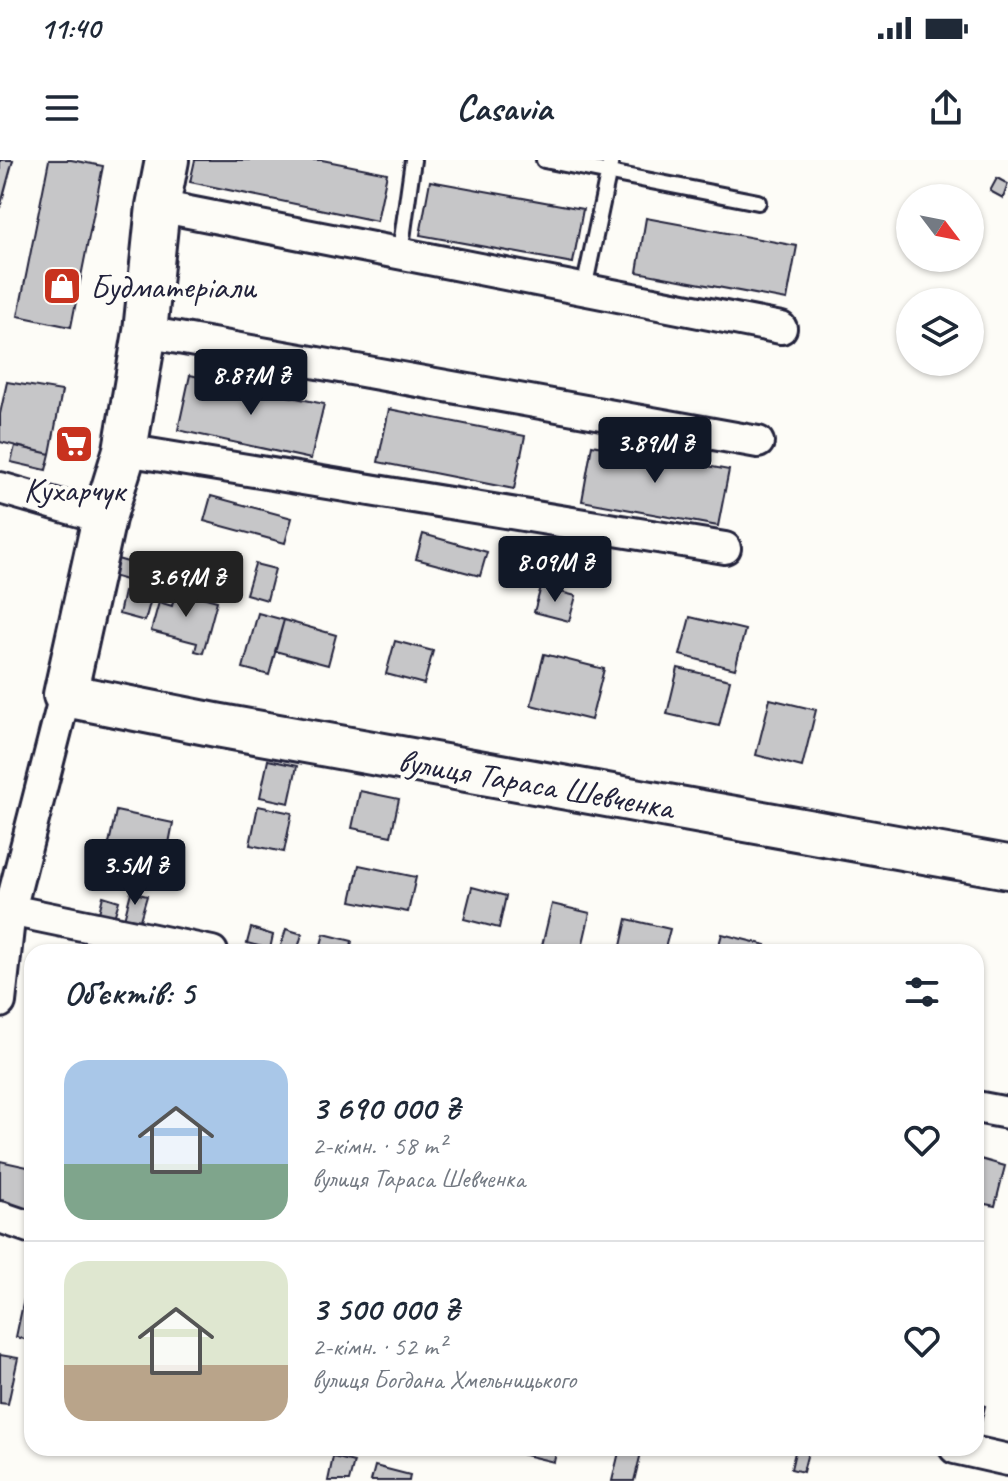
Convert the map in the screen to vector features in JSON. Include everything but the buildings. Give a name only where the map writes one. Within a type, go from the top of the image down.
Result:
[{"type":"street","points":[[0,1002],[5,909],[65,695],[104,518],[125,450],[145,332],[158,206],[167,160]]},
{"type":"street","points":[[158,206],[781,328]]},
{"type":"street","points":[[145,332],[758,442]]},
{"type":"street","points":[[125,450],[725,548]]},
{"type":"street","points":[[0,488],[104,518]]},
{"type":"street","name":"вулиця Тараса Шевченка","points":[[65,695],[216,725],[1008,867]]},
{"type":"street","points":[[5,909],[173,944]]},
{"type":"street","points":[[984,1108],[1008,1113]]},
{"type":"street","points":[[0,1217],[24,1225]]},
{"type":"street","points":[[984,1455],[1008,1460]]},
{"type":"lane","points":[[400,253],[413,160]]},
{"type":"lane","points":[[544,160],[610,166],[758,202]]},
{"type":"lane","points":[[584,289],[610,166]]},
{"type":"place","name":"Будматеріали","points":[[62,286]]},
{"type":"place","name":"Кухарчук","points":[[74,444]]}]
